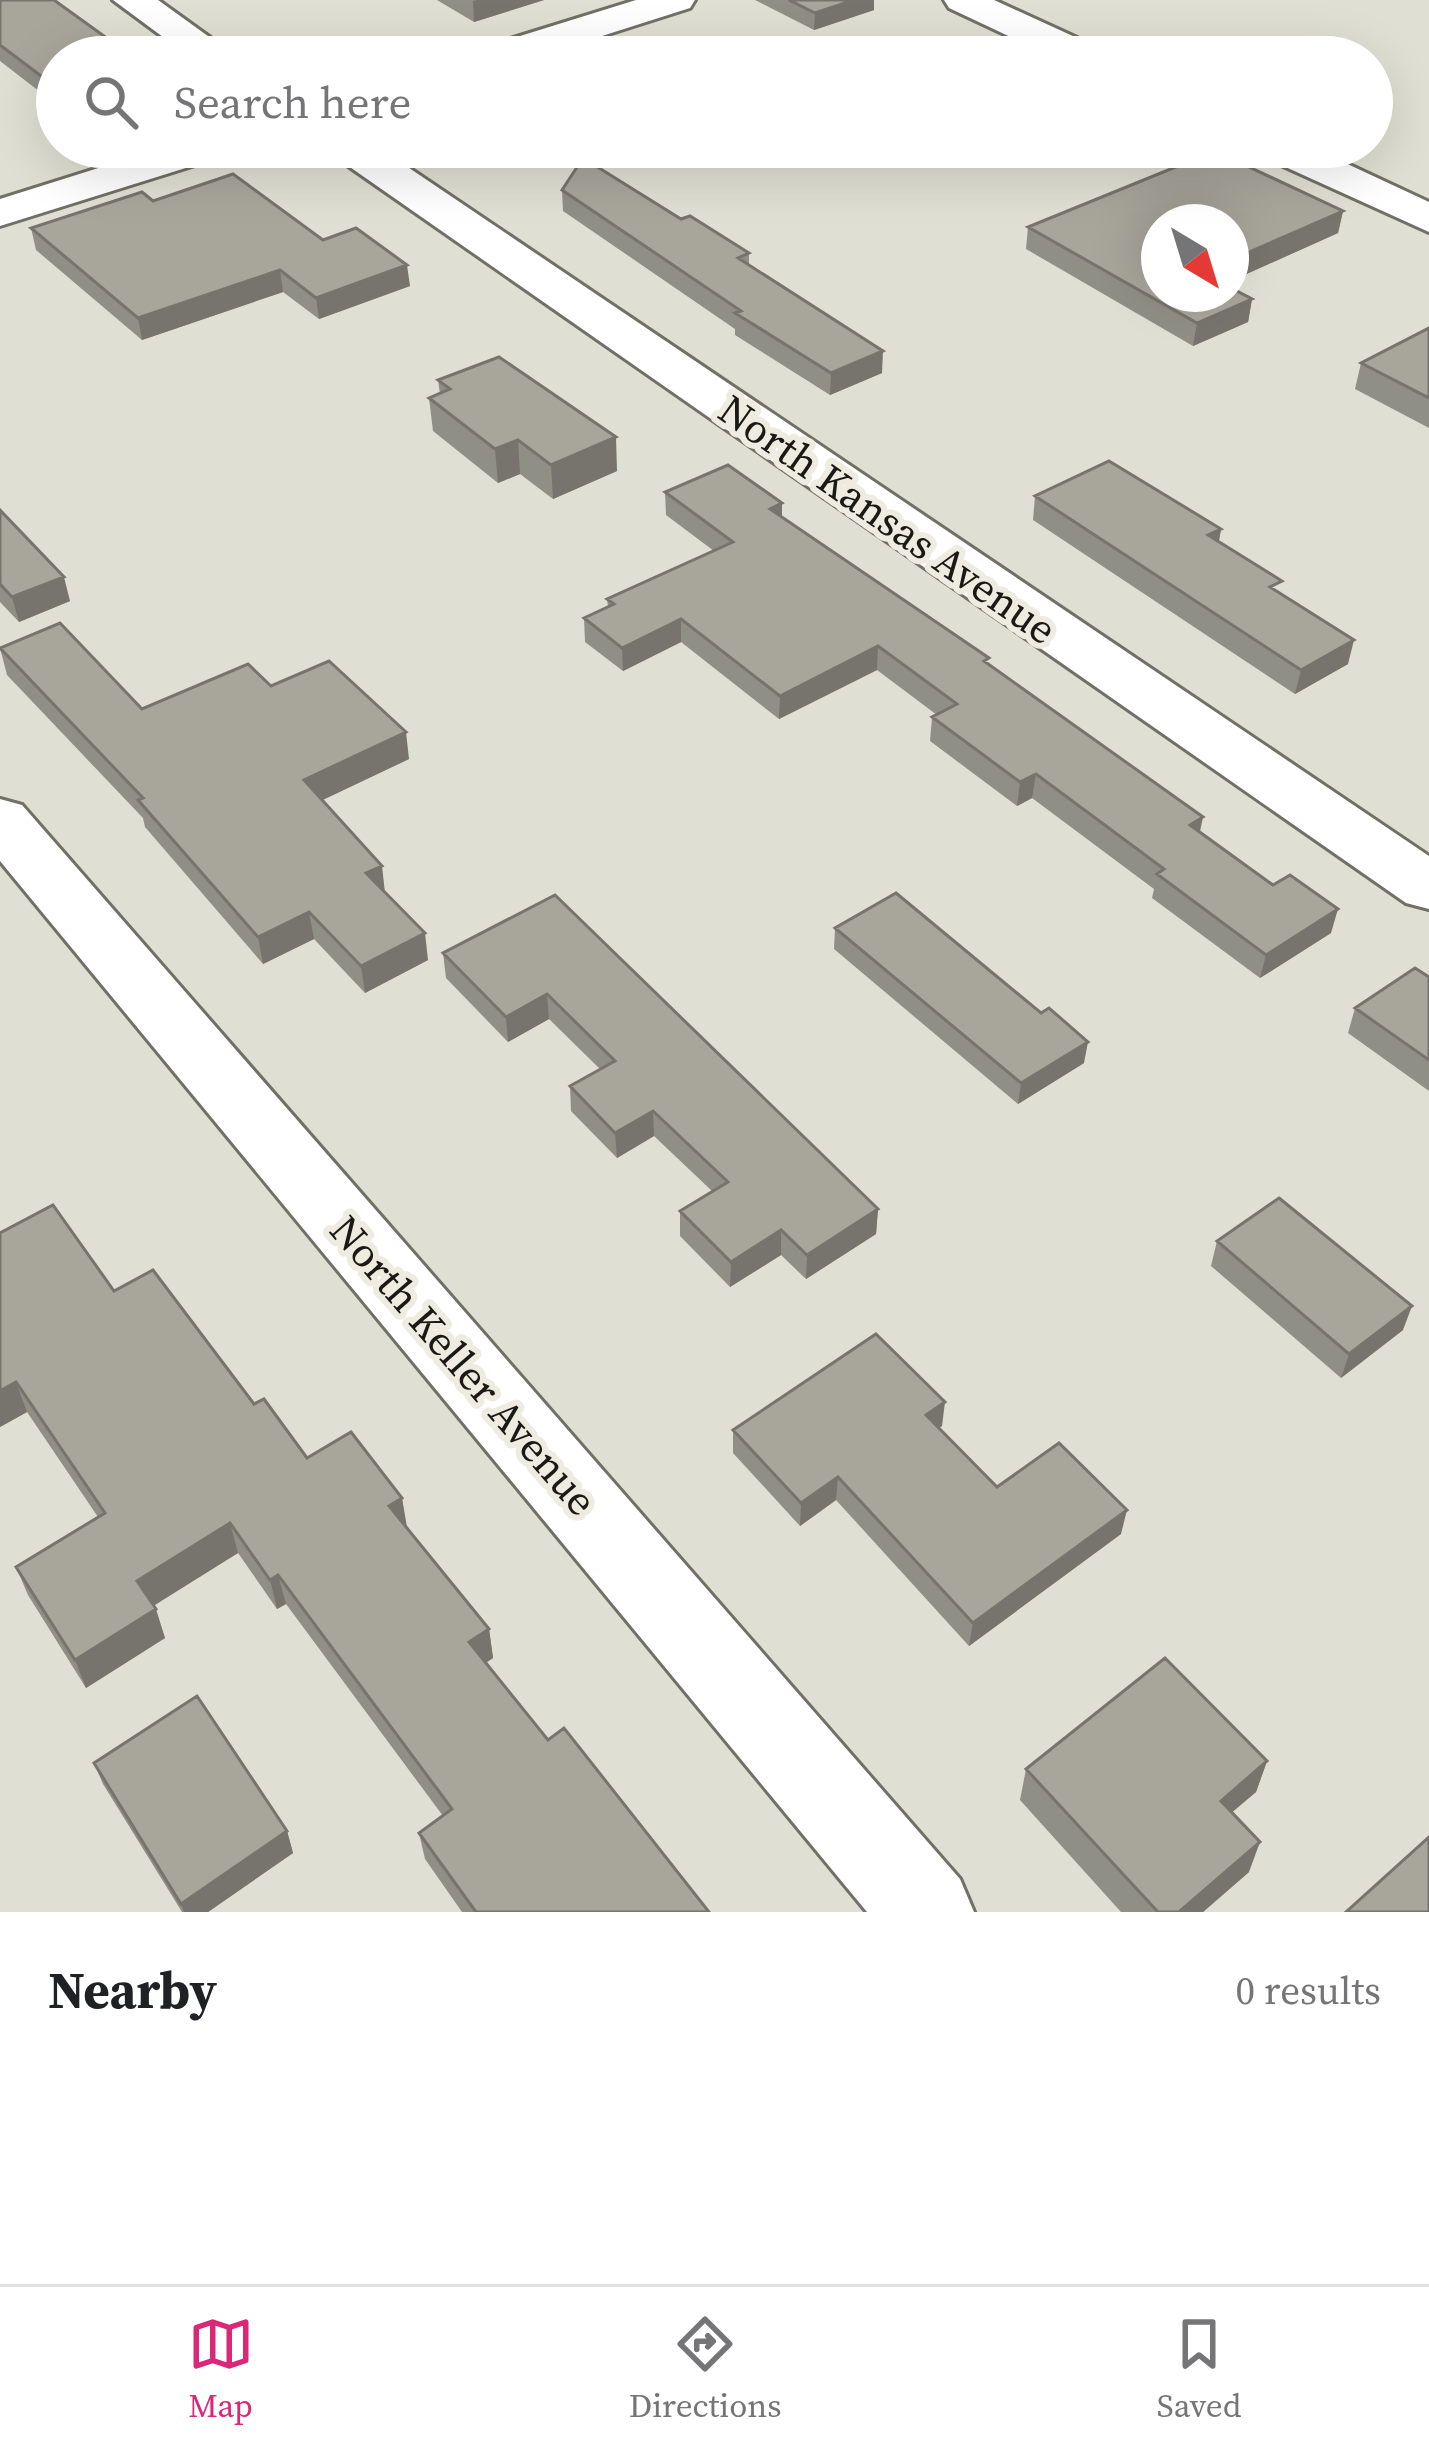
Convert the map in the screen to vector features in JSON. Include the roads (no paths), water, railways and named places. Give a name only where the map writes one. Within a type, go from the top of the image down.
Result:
[{"type":"street","points":[[132,0],[186,36]]},
{"type":"street","points":[[562,36],[676,0]]},
{"type":"street","points":[[963,0],[1040,36]]},
{"type":"street","points":[[0,213],[142,168]]},
{"type":"street","name":"North Kansas Avenue","points":[[380,168],[1429,887]]},
{"type":"street","points":[[1321,168],[1429,219]]},
{"type":"street","name":"North Keller Avenue","points":[[0,820],[927,1912]]}]
